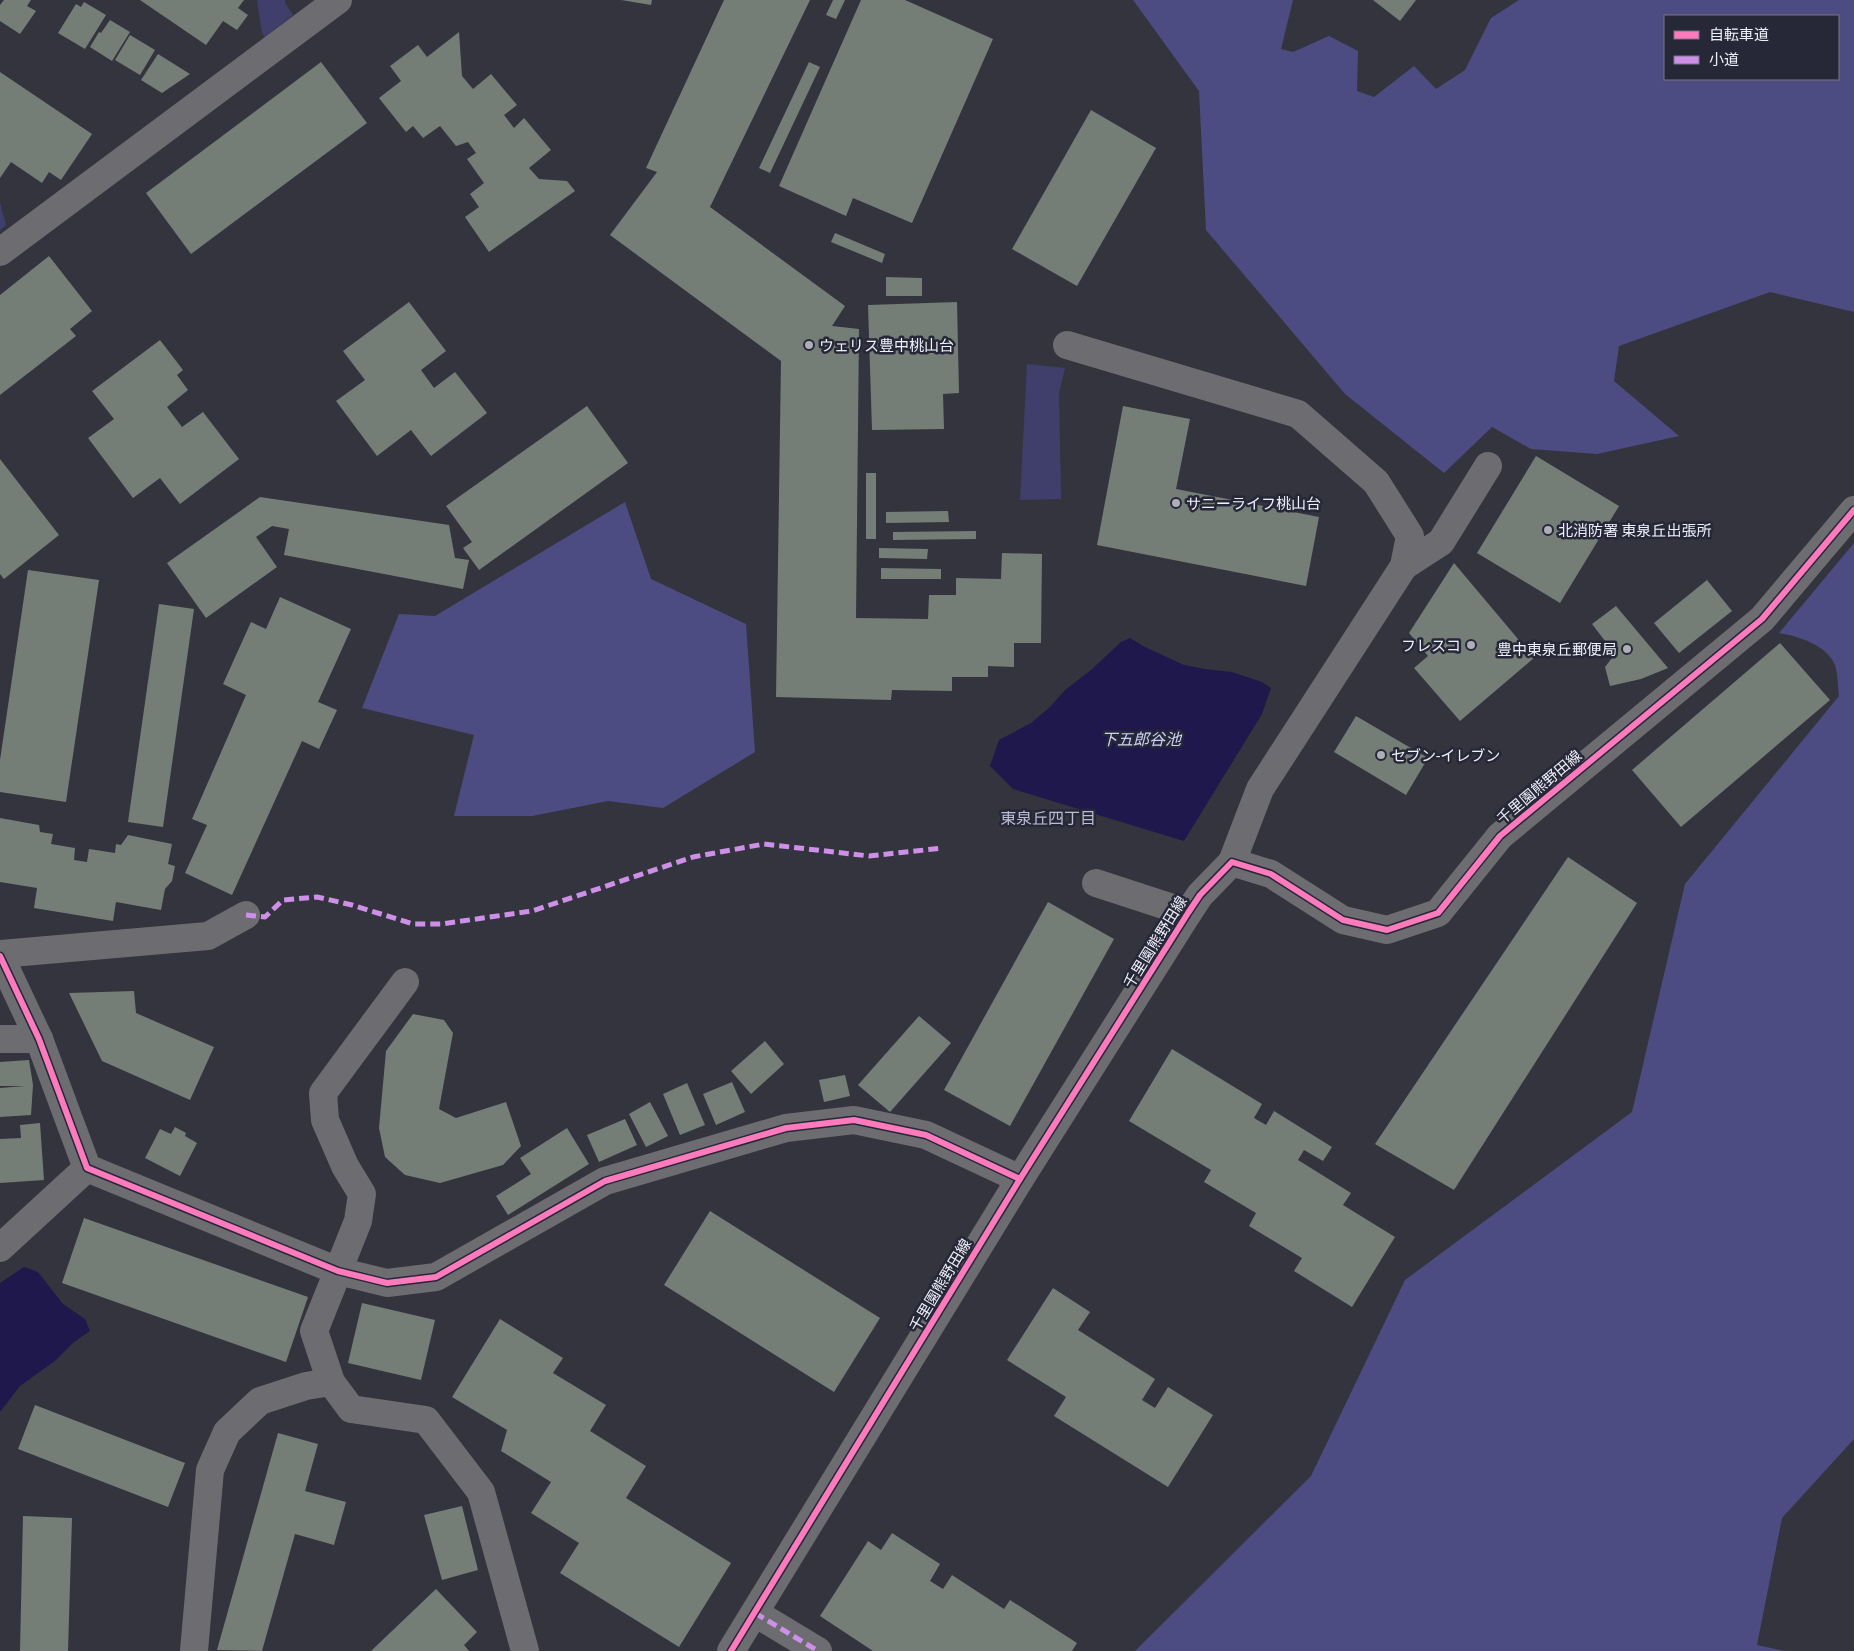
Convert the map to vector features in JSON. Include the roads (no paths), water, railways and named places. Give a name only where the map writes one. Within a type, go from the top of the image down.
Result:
[{"type":"street","points":[[0,252],[59,210],[338,0]]},
{"type":"street","points":[[1067,344],[1298,414],[1376,482],[1410,536],[1404,566],[1260,789],[1232,862]]},
{"type":"street","points":[[1404,566],[1441,542],[1488,466]]},
{"type":"street","name":"千里園熊野田線","points":[[731,1651],[1020,1179],[1188,913],[1200,895],[1232,862],[1270,874],[1343,920],[1386,930],[1438,913],[1500,836],[1762,619],[1854,510]]},
{"type":"street","points":[[1096,883],[1188,913]]},
{"type":"street","points":[[246,915],[208,936],[0,955],[39,1038],[87,1168],[338,1271],[387,1283],[436,1277],[605,1181],[786,1128],[854,1120],[926,1135],[1020,1179]]},
{"type":"street","points":[[405,982],[323,1092],[325,1120],[345,1166],[362,1194],[358,1221],[314,1332],[332,1382],[351,1410],[426,1420],[482,1492],[525,1651]]},
{"type":"street","points":[[0,1039],[39,1038]]},
{"type":"street","points":[[0,1248],[87,1168]]},
{"type":"street","points":[[194,1651],[210,1470],[227,1432],[260,1401],[306,1386],[332,1382]]},
{"type":"street","points":[[754,1613],[818,1651]]},
{"type":"water","name":"下五郎谷池","points":[[1130,638],[1184,665],[1232,672],[1262,682],[1271,688],[1262,714],[1184,841],[1013,789],[990,766],[999,740],[1031,723],[1050,707],[1065,690],[1091,670],[1121,642]]},
{"type":"water","points":[[24,1267],[38,1272],[63,1304],[85,1319],[90,1331],[74,1342],[55,1361],[20,1386],[0,1412],[0,1283]]},
{"type":"place","name":"ウェリス豊中桃山台","points":[[809,345]]},
{"type":"place","name":"サニーライフ桃山台","points":[[1176,503]]},
{"type":"place","name":"北消防署 東泉丘出張所","points":[[1548,530]]},
{"type":"place","name":"フレスコ","points":[[1471,645]]},
{"type":"place","name":"豊中東泉丘郵便局","points":[[1627,649]]},
{"type":"place","name":"セブン-イレブン","points":[[1381,755]]},
{"type":"district","name":"東泉丘四丁目","points":[[1048,818]]}]
